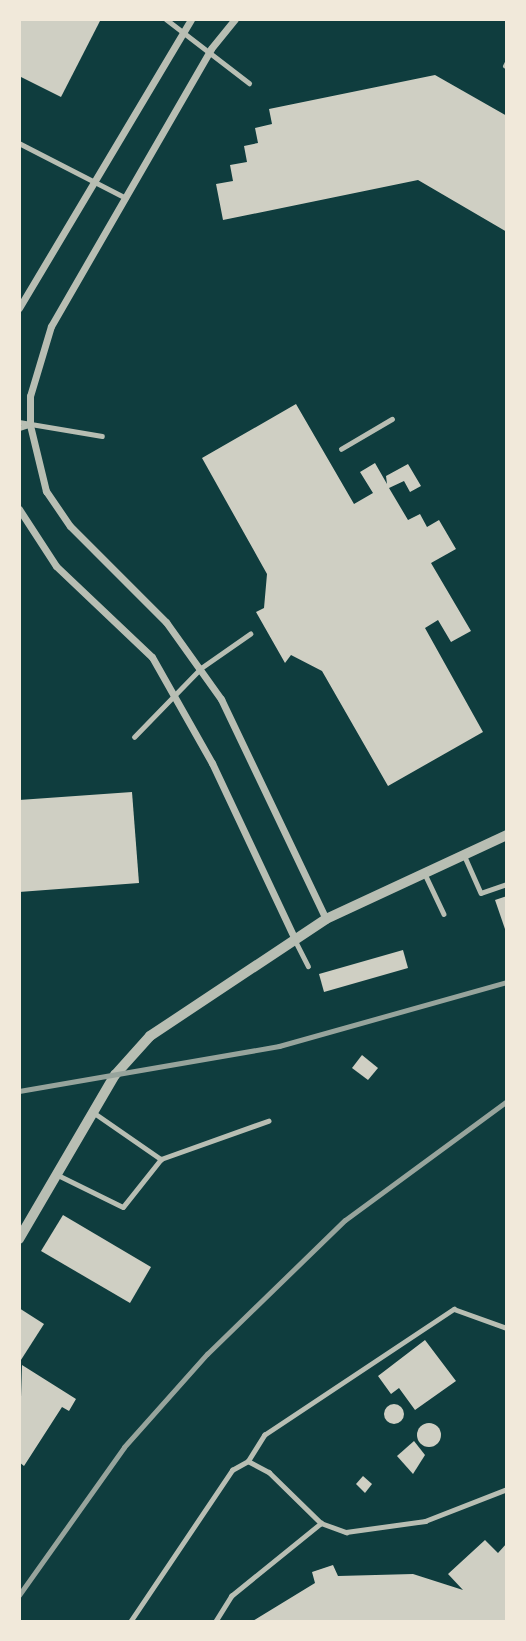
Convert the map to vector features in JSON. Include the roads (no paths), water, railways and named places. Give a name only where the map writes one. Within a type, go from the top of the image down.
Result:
[{"type":"street","points":[[19,308],[191,19]]},
{"type":"street","points":[[235,19],[211,49],[51,327],[30,396],[30,425],[46,491],[69,526],[166,622],[201,668],[326,919]]},
{"type":"street","points":[[19,509],[56,566],[120,622],[176,695],[294,937]]},
{"type":"street","points":[[20,1235],[93,1112],[150,1036],[294,937],[424,870],[507,835]]},
{"type":"lane","points":[[166,19],[211,49],[249,83]]},
{"type":"lane","points":[[19,143],[126,198]]},
{"type":"lane","points":[[341,449],[392,419]]},
{"type":"lane","points":[[19,422],[102,436]]},
{"type":"lane","points":[[19,428],[30,425]]},
{"type":"lane","points":[[134,737],[201,668],[250,634]]},
{"type":"lane","points":[[463,853],[481,893],[507,884]]},
{"type":"lane","points":[[424,870],[444,914]]},
{"type":"lane","points":[[294,937],[308,966]]},
{"type":"lane","points":[[93,1112],[161,1159]]},
{"type":"lane","points":[[57,1174],[123,1207],[161,1159],[268,1121]]},
{"type":"lane","points":[[130,1622],[232,1470],[248,1461],[264,1435],[454,1309],[507,1328]]},
{"type":"lane","points":[[248,1461],[270,1472],[321,1523],[346,1532],[425,1521],[507,1489]]},
{"type":"lane","points":[[215,1622],[231,1596],[321,1523]]},
{"type":"railway","points":[[19,1091],[279,1046],[507,982]]},
{"type":"railway","points":[[19,1595],[124,1447],[207,1354],[345,1220],[507,1101]]}]
